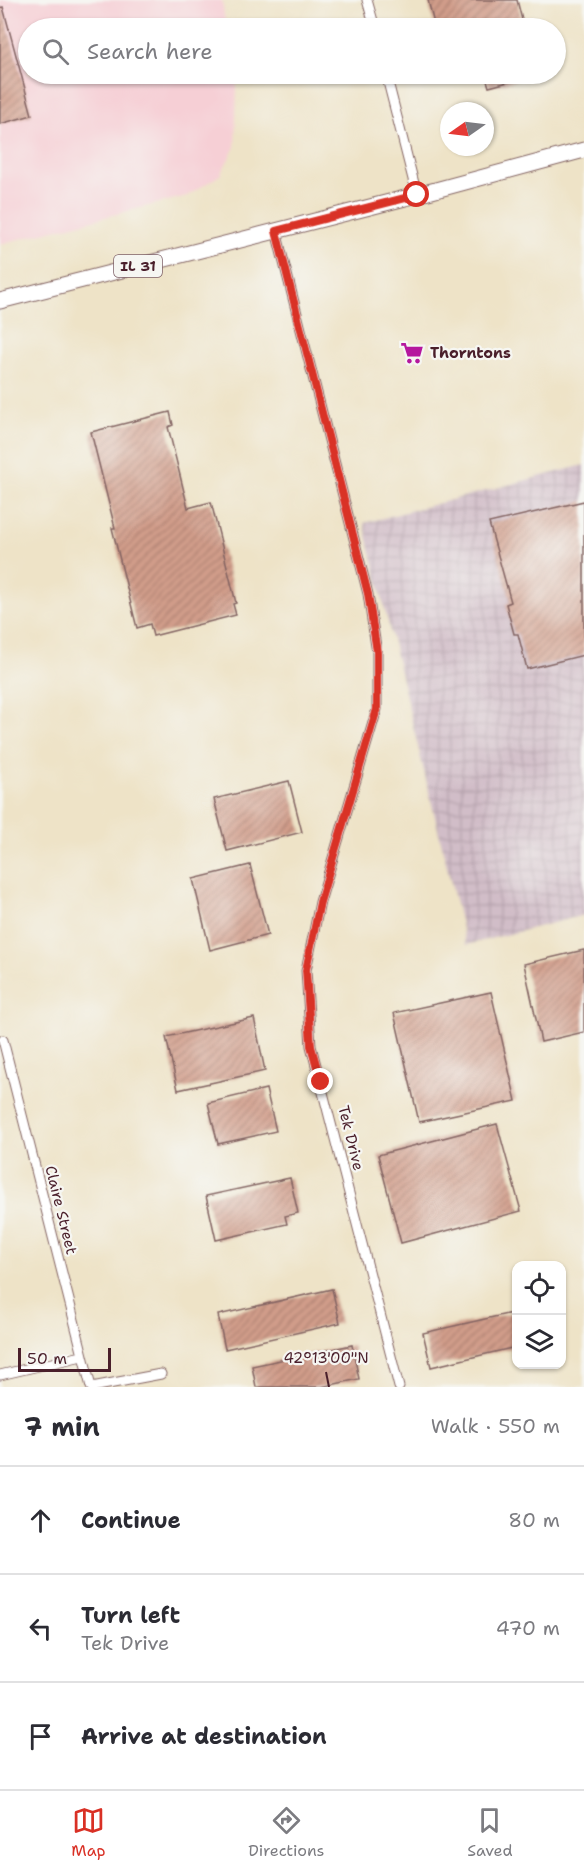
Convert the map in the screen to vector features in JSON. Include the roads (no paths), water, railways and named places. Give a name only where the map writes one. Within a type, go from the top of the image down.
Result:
[{"type":"main road","name":"IL 31","points":[[0,301],[584,150]]},
{"type":"street","points":[[367,0],[372,18]]},
{"type":"street","points":[[389,84],[417,195]]},
{"type":"street","name":"Tek Drive","points":[[276,231],[366,584],[377,652],[377,709],[320,902],[306,970],[311,1046],[399,1387]]},
{"type":"street","name":"Claire Street","points":[[3,1040],[91,1387]]},
{"type":"street","points":[[0,1375],[82,1356]]},
{"type":"street","points":[[91,1387],[161,1374]]},
{"type":"place","name":"Thorntons","points":[[412,353]]}]
